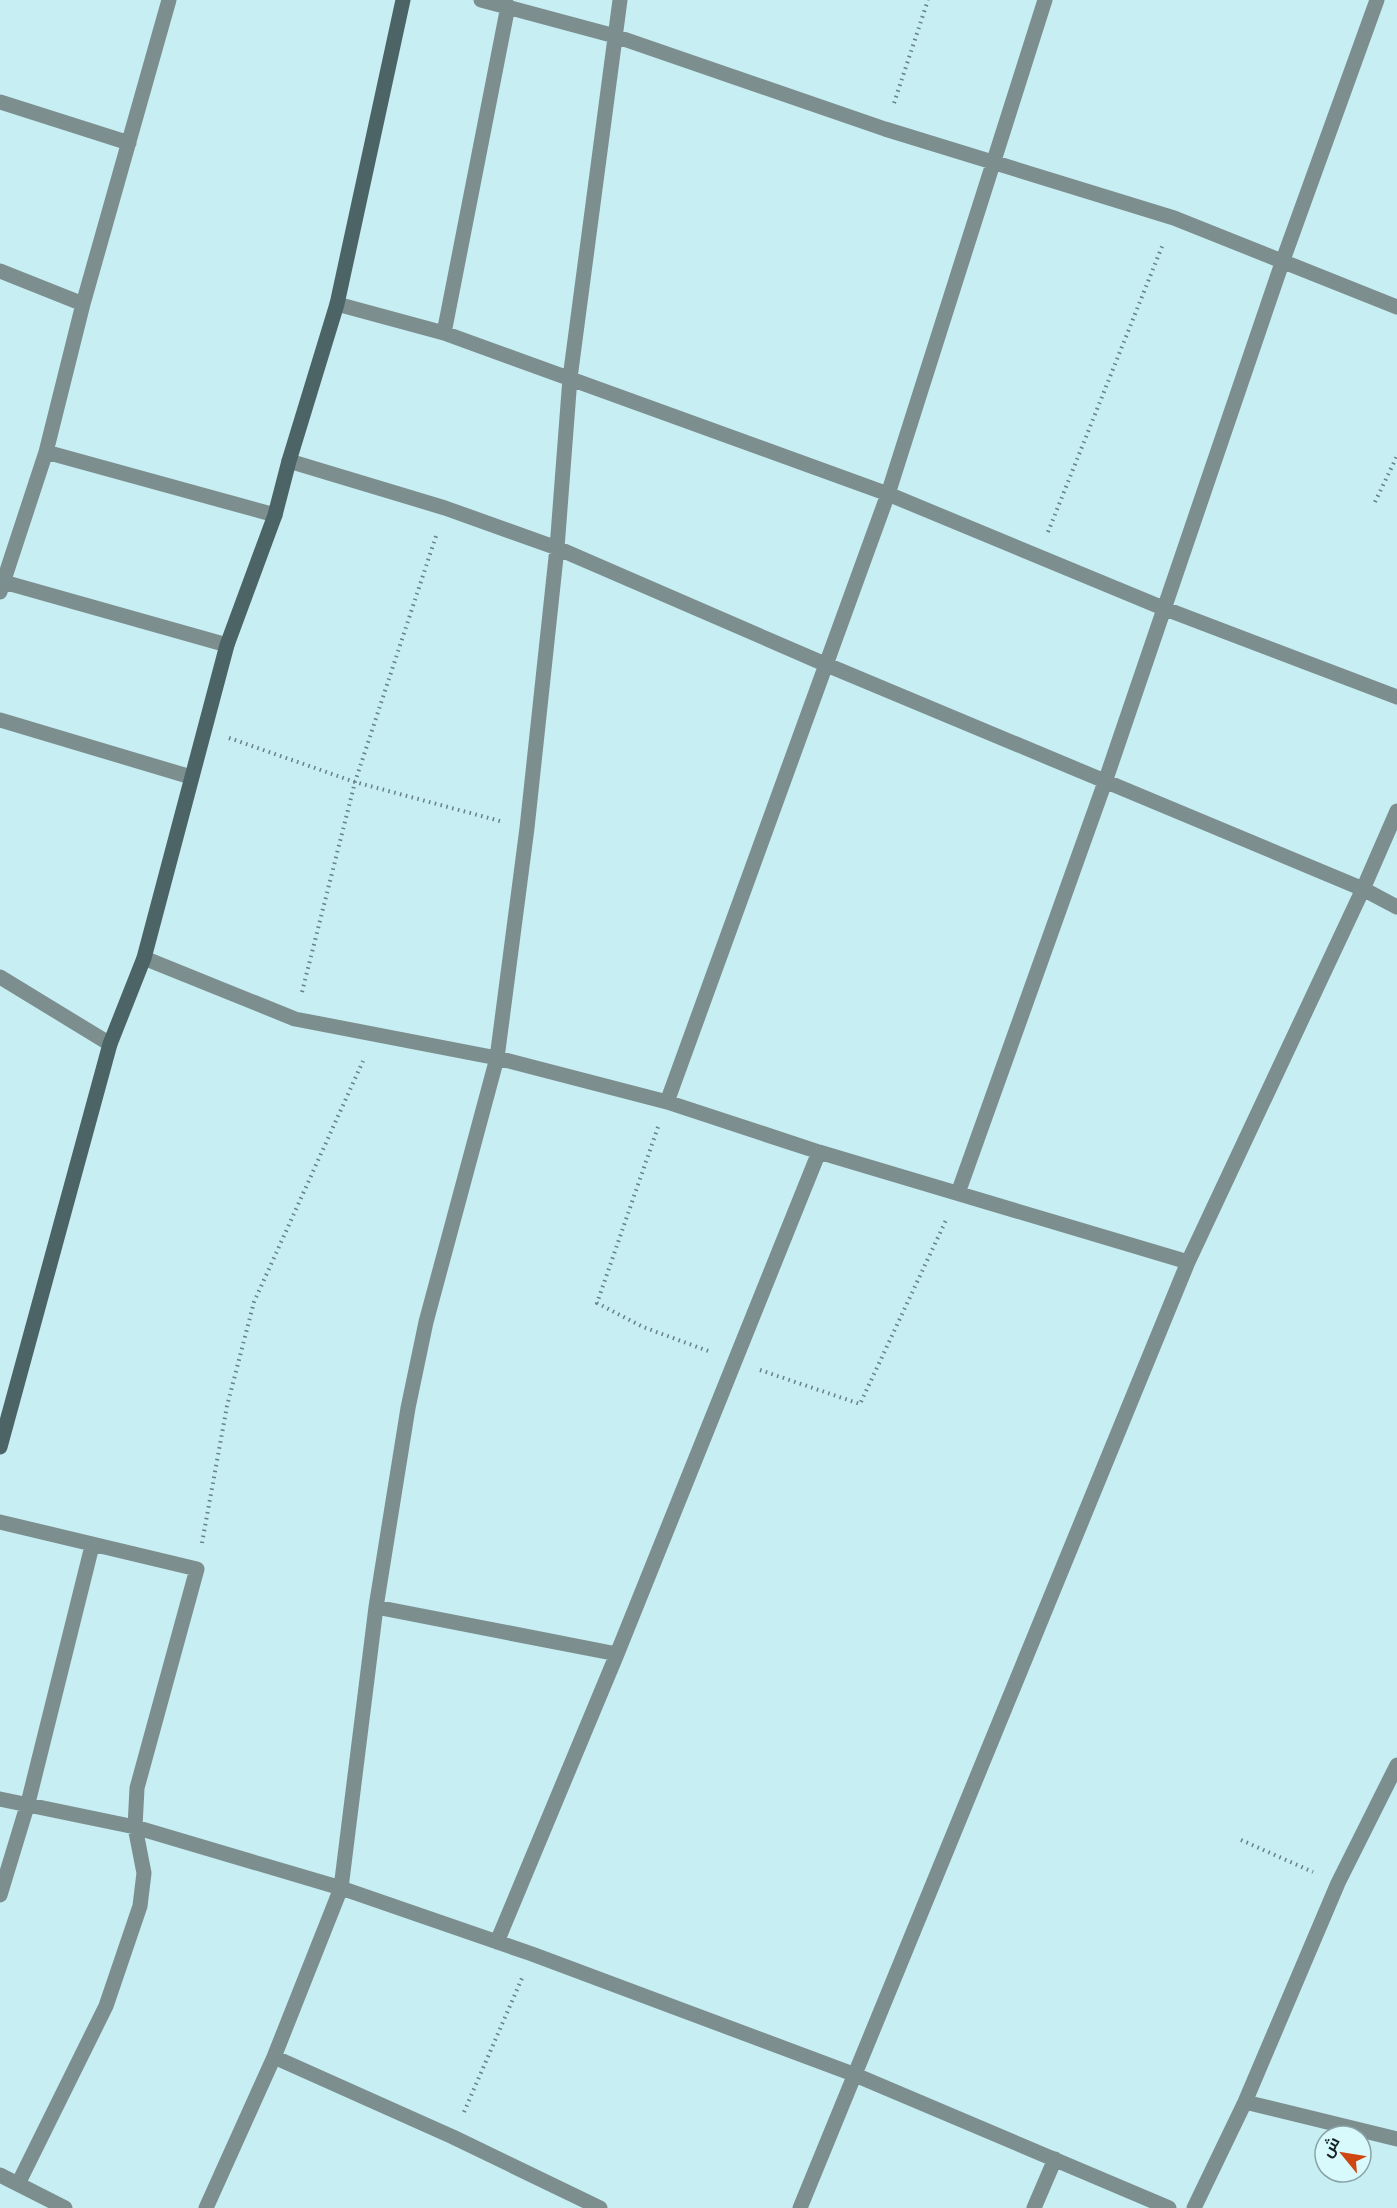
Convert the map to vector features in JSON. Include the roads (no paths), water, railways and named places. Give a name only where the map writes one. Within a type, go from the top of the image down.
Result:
[{"type":"street","points":[[169,0],[83,304],[46,452],[1,585],[227,645]]},
{"type":"street","points":[[0,1447],[110,1044],[144,958],[227,645],[276,515],[289,461],[337,304],[403,0]]},
{"type":"street","points":[[481,0],[615,36],[885,129],[1174,218],[1397,307]]},
{"type":"street","points":[[206,2208],[274,2057],[341,1888],[376,1607],[408,1408],[426,1322],[497,1059],[527,828],[557,548],[570,378],[620,0]]},
{"type":"street","points":[[667,1102],[888,494],[1045,0]]},
{"type":"street","points":[[958,1193],[1105,782],[1283,260],[1377,0]]},
{"type":"street","points":[[444,333],[508,6]]},
{"type":"street","points":[[0,102],[129,143]]},
{"type":"street","points":[[0,271],[83,304]]},
{"type":"street","points":[[337,304],[444,333],[888,494],[1163,608],[1397,697]]},
{"type":"street","points":[[46,452],[276,515]]},
{"type":"street","points":[[289,461],[445,508],[557,548],[1105,782],[1363,889],[1397,907]]},
{"type":"street","points":[[0,720],[191,777]]},
{"type":"street","points":[[800,2208],[853,2074],[1188,1262],[1363,889],[1397,811]]},
{"type":"street","points":[[144,958],[295,1019],[376,1033],[497,1059],[667,1102],[819,1152],[1188,1262]]},
{"type":"street","points":[[0,977],[110,1044]]},
{"type":"street","points":[[497,1942],[617,1654],[819,1152]]},
{"type":"street","points":[[0,1522],[92,1546],[197,1569],[142,1761],[137,1788],[135,1827],[144,1873],[144,1888],[134,1927],[106,2006],[18,2184]]},
{"type":"street","points":[[0,1895],[28,1803],[92,1546]]},
{"type":"street","points":[[376,1607],[617,1654]]},
{"type":"street","points":[[1194,2208],[1245,2103],[1338,1883],[1397,1765]]},
{"type":"street","points":[[0,1799],[135,1827],[341,1888],[532,1954],[853,2074],[1169,2208]]},
{"type":"street","points":[[274,2057],[453,2137],[600,2208]]},
{"type":"street","points":[[1245,2103],[1397,2139]]},
{"type":"street","points":[[1034,2208],[1055,2159]]},
{"type":"street","points":[[0,2175],[65,2208]]}]
